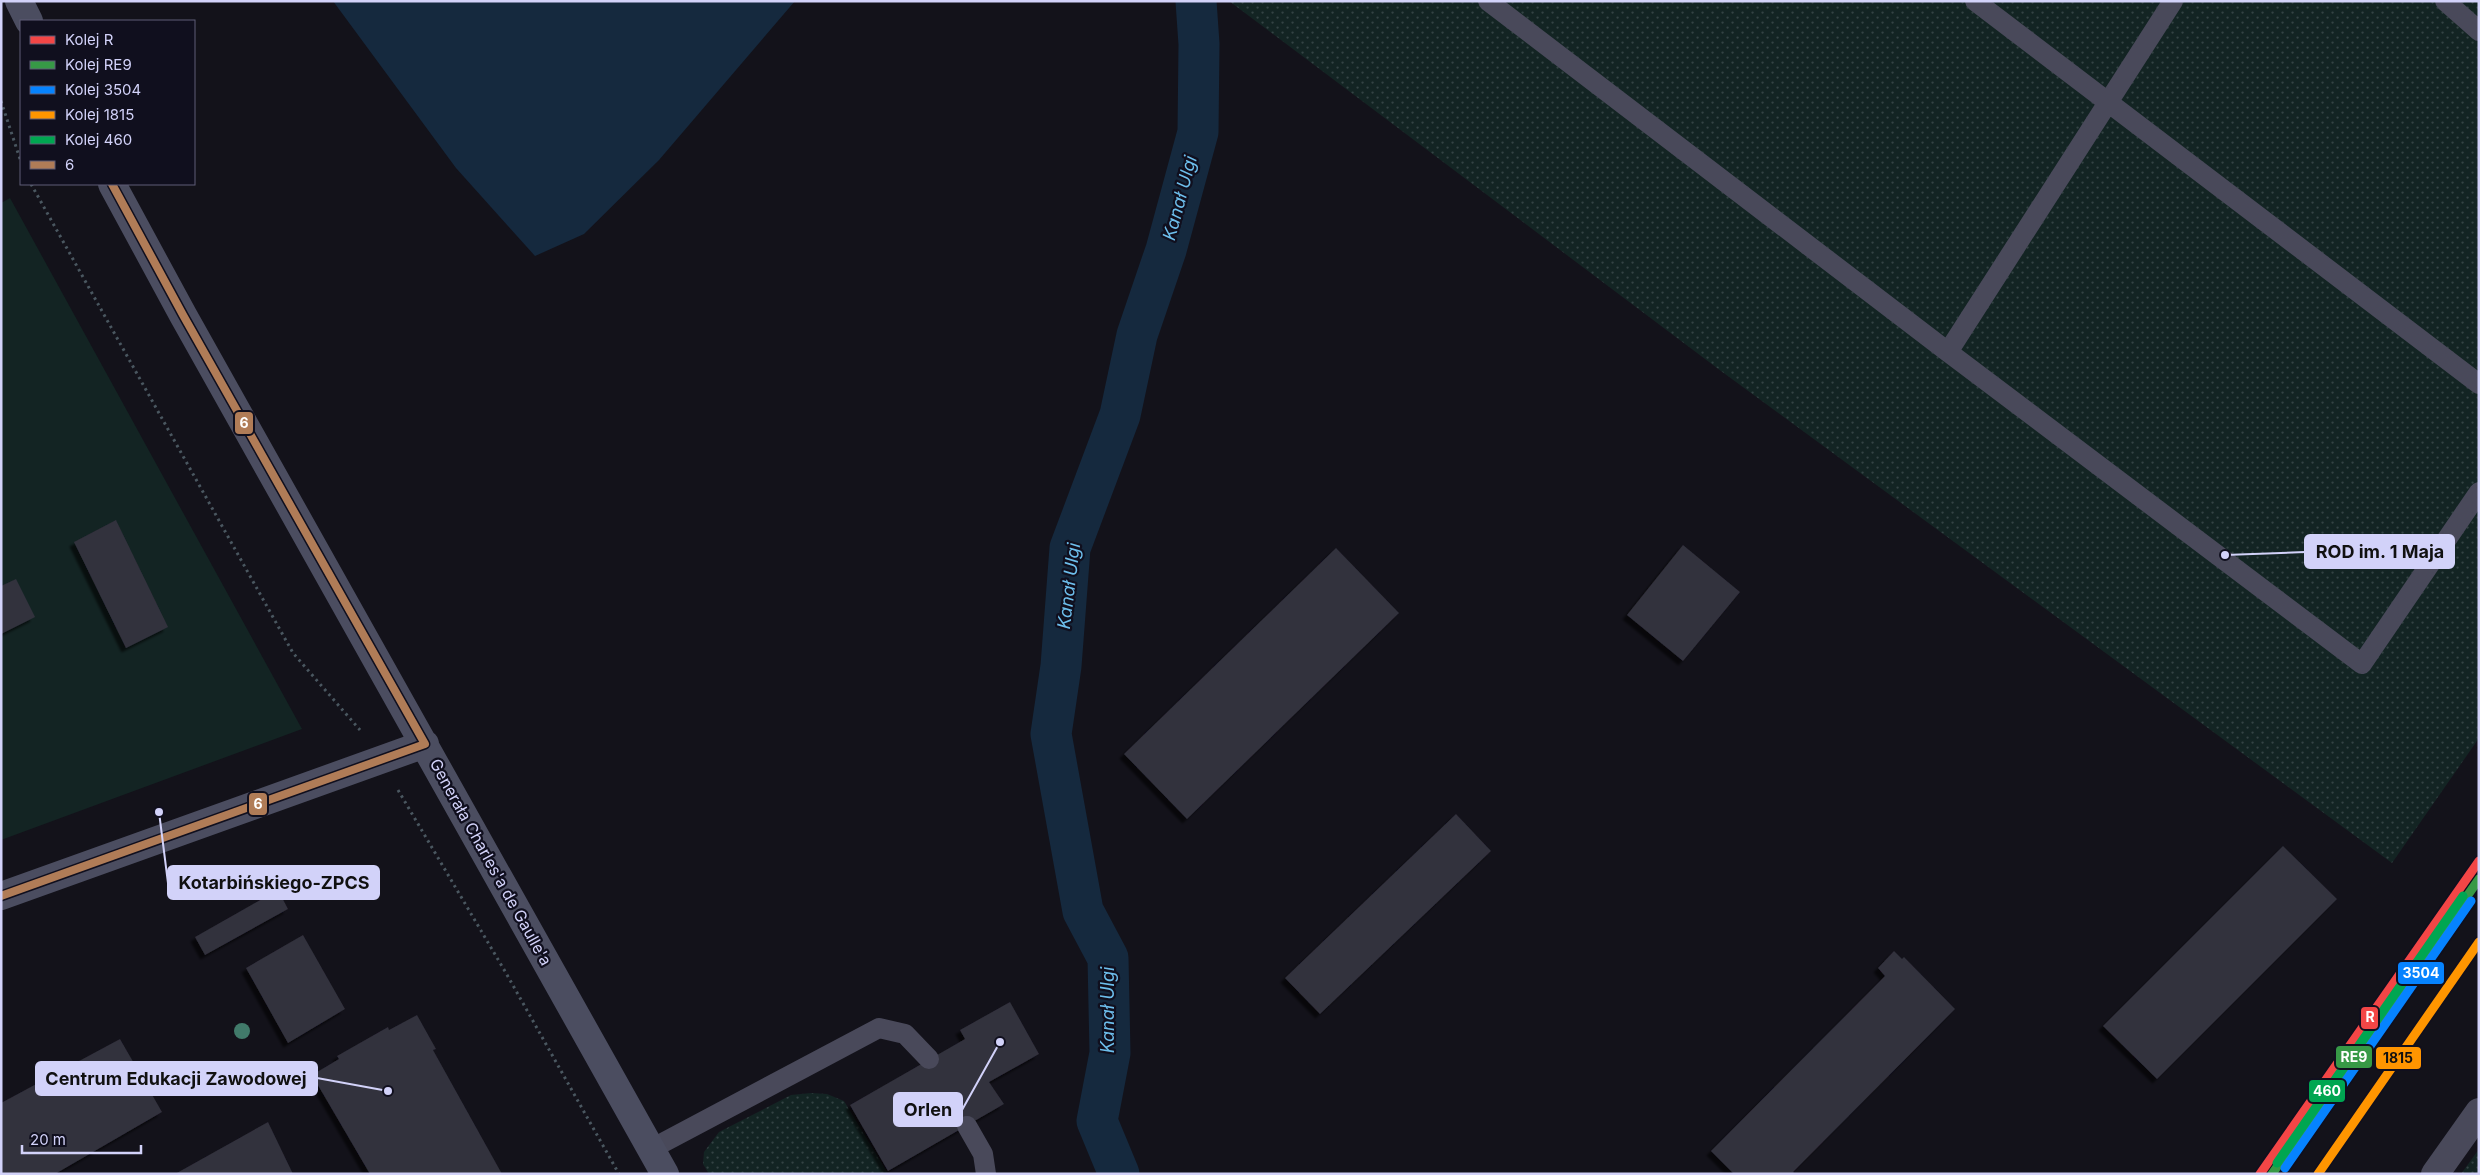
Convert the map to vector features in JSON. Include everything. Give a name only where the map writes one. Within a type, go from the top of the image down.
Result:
[{"type":"main road","points":[[19,1],[28,20]]},
{"type":"main road","name":"Generała Charles'a de Gaulle'a","points":[[113,185],[183,315],[665,1174]]},
{"type":"main road","points":[[1,896],[425,744]]},
{"type":"street","points":[[2435,1174],[2479,1112]]},
{"type":"lane","points":[[1488,1],[1948,352],[2362,664],[2479,492]]},
{"type":"lane","points":[[1975,1],[2479,384]]},
{"type":"lane","points":[[1948,352],[2173,1]]},
{"type":"lane","points":[[2445,1],[2479,31]]},
{"type":"lane","points":[[652,1148],[879,1028],[905,1034],[929,1059]]},
{"type":"lane","points":[[967,1126],[983,1154],[986,1174]]},
{"type":"path","points":[[1,101],[20,159]]},
{"type":"path","points":[[32,185],[293,653],[359,728],[506,973],[619,1174]]},
{"type":"shaded area","points":[[1229,1],[2479,1],[2479,738],[2392,863],[1721,371]]},
{"type":"shaded area","points":[[10,198],[302,729],[1,840],[1,203]]},
{"type":"shaded area","points":[[827,1094],[844,1101],[888,1174],[709,1174],[703,1164],[704,1152],[719,1132],[791,1095]]},
{"type":"shaded area","points":[[2479,1149],[2479,1174],[2461,1174]]},
{"type":"water","points":[[333,1],[795,1],[659,160],[584,234],[535,256],[456,168]]},
{"type":"building","points":[[116,520],[168,627],[126,648],[74,542]]},
{"type":"building","points":[[1683,545],[1740,592],[1683,661],[1627,615]]},
{"type":"building","points":[[1336,548],[1399,613],[1187,819],[1124,754]]},
{"type":"building","points":[[16,579],[35,617],[1,634],[1,586]]},
{"type":"building","points":[[1456,814],[1491,851],[1320,1014],[1285,978]]},
{"type":"building","points":[[2283,846],[2337,899],[2157,1079],[2103,1026]]},
{"type":"building","points":[[278,890],[288,909],[205,955],[195,937]]},
{"type":"building","points":[[303,935],[345,1009],[288,1043],[246,968]]},
{"type":"building","points":[[1894,951],[1902,959],[1904,957],[1955,1009],[1793,1172],[1795,1174],[1734,1174],[1711,1151],[1885,976],[1878,968]]},
{"type":"building","points":[[1010,1002],[1039,1054],[989,1082],[1004,1104],[888,1171],[850,1105],[965,1039],[960,1030]]},
{"type":"building","points":[[417,1015],[436,1049],[433,1050],[502,1174],[370,1174],[312,1075],[339,1059],[337,1056],[388,1027],[389,1030]]},
{"type":"building","points":[[120,1039],[162,1112],[55,1174],[1,1174],[1,1103]]},
{"type":"building","points":[[268,1122],[293,1174],[175,1174]]},
{"type":"waterway","name":"Kanał Ulgi","points":[[1119,1174],[1097,1121],[1110,1053],[1108,958],[1083,911],[1051,734],[1061,666],[1070,548],[1120,415],[1137,335],[1166,250],[1198,132],[1199,44],[1196,1]]},
{"type":"rail line","name":"R","points":[[2260,1174],[2479,861]]},
{"type":"rail line","name":"RE9","points":[[2272,1174],[2479,879]]},
{"type":"rail line","name":"460","points":[[2277,1163],[2463,896]]},
{"type":"rail line","name":"3504","points":[[2285,1168],[2471,901]]},
{"type":"rail line","name":"1815","points":[[2318,1174],[2479,942]]},
{"type":"transit line","name":"6","points":[[1,896],[425,744],[183,315],[113,185]]},
{"type":"place","name":"ROD im. 1 Maja","points":[[2225,555]]},
{"type":"place","name":"Kotarbińskiego-ZPCS","points":[[159,812]]},
{"type":"place","name":"Orlen","points":[[1000,1042]]},
{"type":"place","name":"Centrum Edukacji Zawodowej","points":[[388,1091]]}]
